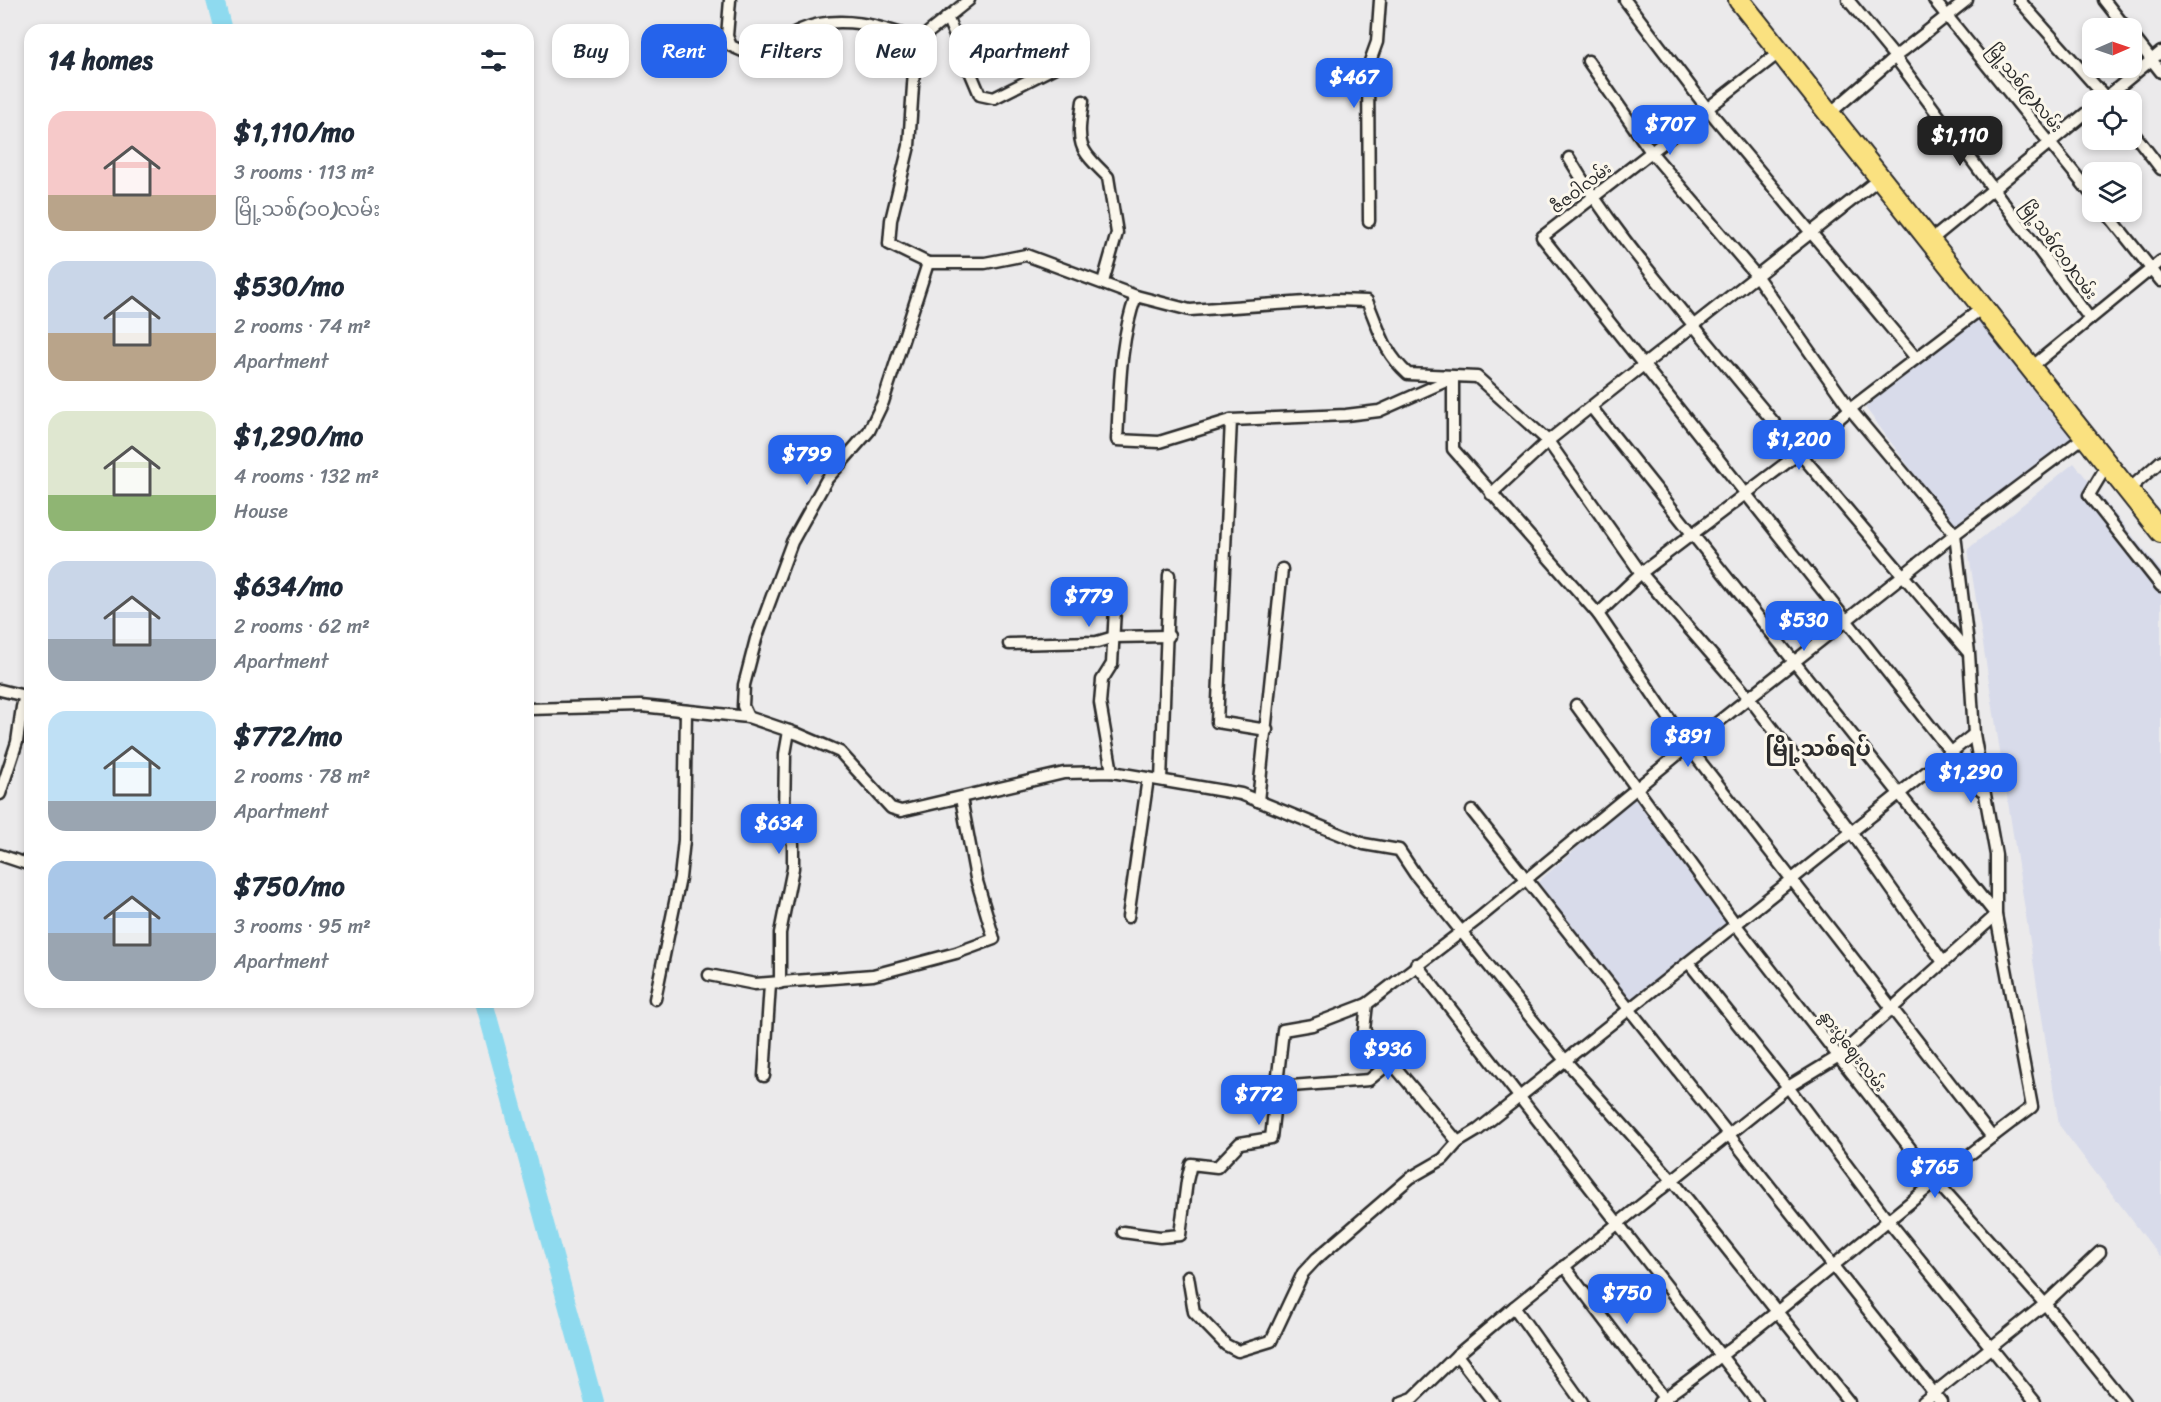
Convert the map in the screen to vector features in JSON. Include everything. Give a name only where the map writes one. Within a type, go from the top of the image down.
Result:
[{"type":"highway","points":[[1738,0],[2029,369],[2161,532]]},
{"type":"street","points":[[730,0],[727,36],[731,46],[756,57],[801,30],[835,23],[863,22],[869,24]]},
{"type":"street","points":[[937,25],[969,0]]},
{"type":"street","points":[[1369,221],[1368,67],[1377,42],[1380,0]]},
{"type":"street","points":[[1625,0],[1706,107],[1814,233],[1916,358]]},
{"type":"street","name":"မြို့သစ်(၁၀)လမ်း","points":[[1848,0],[1895,57],[2090,319]]},
{"type":"street","name":"မြို့သစ်(၉)လမ်း","points":[[1934,0],[2082,182]]},
{"type":"street","points":[[1829,114],[1895,57],[1967,0]]},
{"type":"street","points":[[2019,0],[2097,90]]},
{"type":"street","points":[[2104,0],[2118,18]]},
{"type":"street","points":[[947,17],[950,24]]},
{"type":"street","points":[[2142,49],[2161,72]]},
{"type":"street","name":"ဇီဇဝါလမ်း","points":[[1644,364],[1542,237],[1593,199],[1706,107],[1780,52]]},
{"type":"street","points":[[2118,90],[2161,52]]},
{"type":"street","points":[[1564,1266],[1663,1401],[1776,1312],[1935,1180],[2032,1107],[1996,915],[1996,855],[1982,791],[1974,734],[1969,653],[1955,534],[1850,409],[1755,274],[1651,152],[1588,61]]},
{"type":"street","points":[[913,78],[909,146],[891,220],[889,244],[928,263],[985,263],[1026,255],[1136,296],[1190,310],[1335,300],[1367,301],[1382,342],[1396,363],[1408,374],[1453,378],[1477,377],[1548,441],[1641,573],[1750,699],[1852,833],[1943,962]]},
{"type":"street","points":[[973,78],[980,94],[986,98],[994,98],[1033,78]]},
{"type":"street","points":[[1083,101],[1079,129],[1083,148],[1088,160],[1108,177],[1117,233],[1103,282]]},
{"type":"street","points":[[1930,242],[2082,116]]},
{"type":"street","points":[[2142,144],[2161,169]]},
{"type":"street","points":[[1569,158],[1593,199],[1694,326],[1798,454],[1969,653]]},
{"type":"street","points":[[1491,494],[1548,441],[1694,326],[1755,274],[1760,273],[1814,233],[1880,178]]},
{"type":"street","points":[[2114,222],[2161,281]]},
{"type":"street","points":[[2029,369],[2161,261]]},
{"type":"street","points":[[748,717],[743,706],[747,674],[756,639],[792,542],[827,478],[869,431],[883,402],[928,263]]},
{"type":"street","points":[[1136,296],[1126,325],[1120,359],[1117,440],[1159,442],[1231,420],[1346,415],[1379,411],[1453,378]]},
{"type":"street","points":[[1598,614],[1641,573],[1798,454],[1850,409],[1982,308]]},
{"type":"street","points":[[1644,364],[1982,791]]},
{"type":"street","points":[[1453,378],[1453,449],[1598,614],[1688,746],[1992,1137]]},
{"type":"street","points":[[1591,407],[1996,915]]},
{"type":"street","points":[[1231,420],[1217,722],[1267,730]]},
{"type":"street","points":[[1123,1232],[1160,1237],[1180,1235],[1191,1164],[1217,1167],[1240,1143],[1271,1138],[1282,1030],[1312,1025],[1367,1004],[1955,534],[2084,437]]},
{"type":"street","points":[[2127,491],[2161,461]]},
{"type":"street","points":[[2107,465],[2089,495],[2161,586]]},
{"type":"street","points":[[1258,801],[1282,569]]},
{"type":"street","points":[[1161,780],[1169,636],[1169,575]]},
{"type":"street","points":[[1112,771],[1100,704],[1102,680],[1112,664],[1116,590]]},
{"type":"street","points":[[1010,644],[1097,642],[1114,638],[1169,636]]},
{"type":"street","points":[[0,690],[24,694]]},
{"type":"street","name":"နွားပွဲဈေးလမ်း","points":[[1576,705],[1635,790],[1736,925],[1935,1180],[2045,1304],[2124,1402]]},
{"type":"street","points":[[534,709],[641,706],[748,717],[840,752],[891,808],[910,810],[1064,773],[1112,771],[1241,794],[1364,844],[1399,850],[1564,1059],[1673,1181],[1849,1402]]},
{"type":"street","points":[[0,794],[17,742],[24,708]]},
{"type":"street","points":[[655,999],[680,878],[684,840],[686,711]]},
{"type":"street","points":[[764,1076],[780,933],[793,868],[794,844],[784,817],[785,754],[789,731]]},
{"type":"street","points":[[1188,1276],[1194,1312],[1226,1345],[1239,1351],[1271,1341],[1303,1273],[1410,1178],[1443,1159],[1458,1142],[1689,963],[1790,879],[1852,833],[1974,734]]},
{"type":"street","points":[[1128,917],[1148,778]]},
{"type":"street","points":[[709,975],[754,984],[873,975],[956,954],[993,939],[976,878],[961,798]]},
{"type":"street","points":[[1472,811],[1938,1398]]},
{"type":"street","points":[[0,855],[24,863]]},
{"type":"street","points":[[1402,1402],[1413,1398],[1457,1355],[1514,1307],[1788,1087],[1839,1056],[1996,915]]},
{"type":"street","points":[[1689,963],[1788,1087],[1887,1219],[2035,1402]]},
{"type":"street","points":[[1416,964],[1617,1225],[1722,1355],[1756,1402]]},
{"type":"street","points":[[1367,1004],[1364,1029],[1458,1142]]},
{"type":"street","points":[[1278,1087],[1369,1080],[1391,1062]]},
{"type":"street","points":[[1923,1402],[1938,1398],[2045,1304],[2100,1252]]},
{"type":"street","points":[[1514,1307],[1582,1402]]},
{"type":"street","points":[[1457,1355],[1493,1402]]},
{"type":"shaded area","points":[[1979,316],[2074,439],[1956,531],[1865,407]]},
{"type":"shaded area","points":[[2074,463],[2161,571],[2161,1258],[2059,1125],[1968,549]]},
{"type":"shaded area","points":[[1634,798],[1729,925],[1628,1002],[1538,882]]},
{"type":"waterway","points":[[215,0],[221,24]]},
{"type":"waterway","points":[[486,1008],[594,1402]]},
{"type":"district","name":"မြို့သစ်ရပ်","points":[[1818,748]]}]
